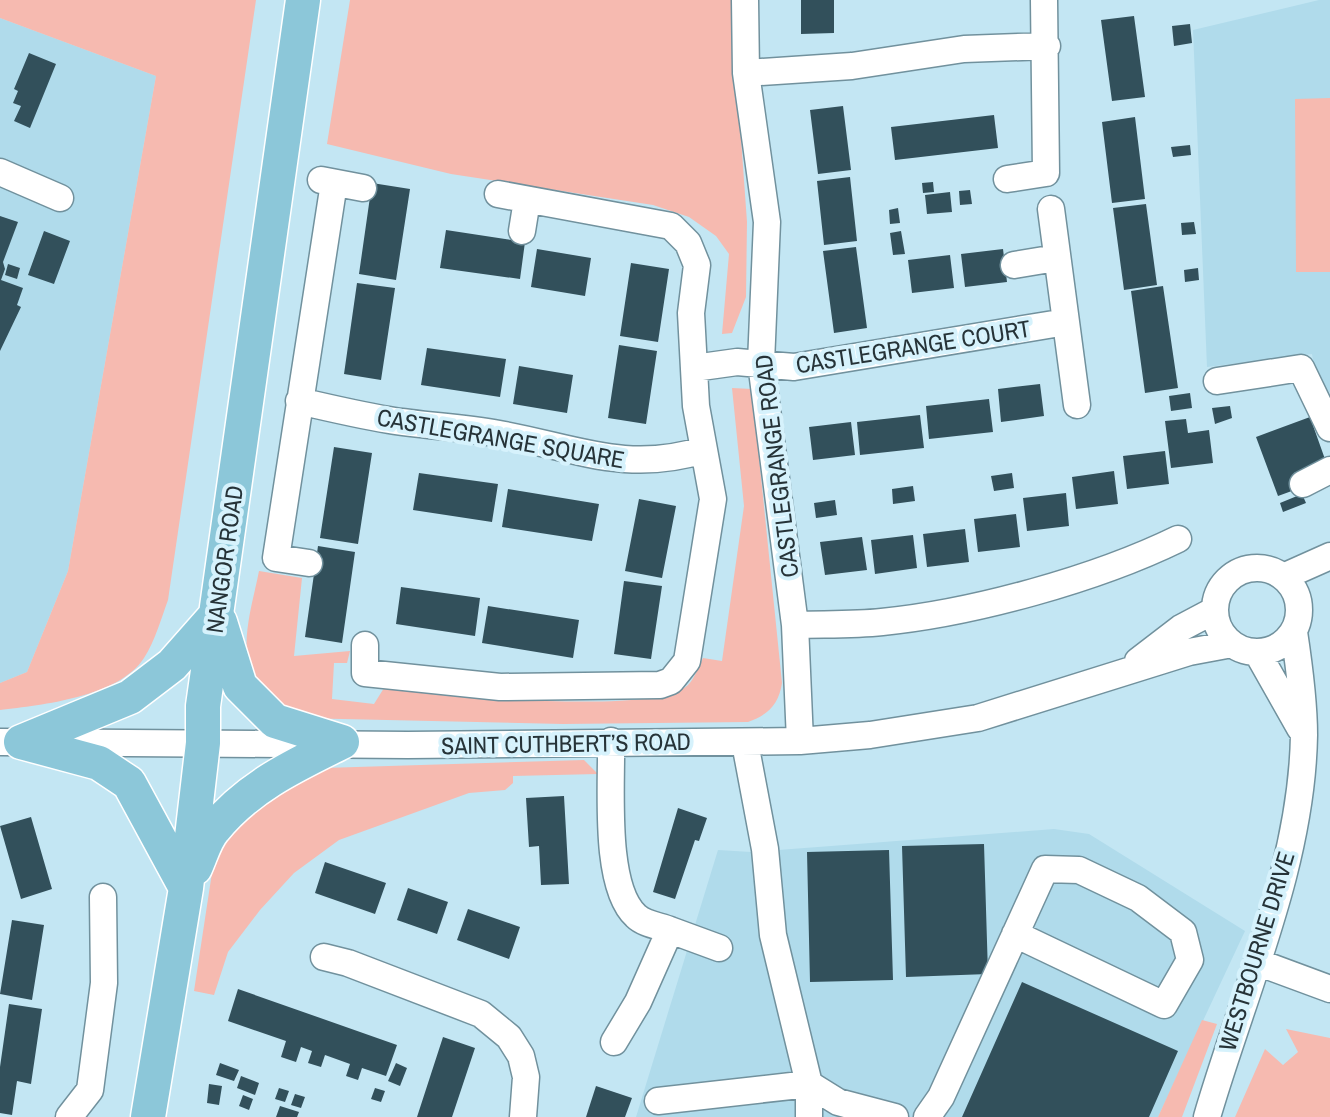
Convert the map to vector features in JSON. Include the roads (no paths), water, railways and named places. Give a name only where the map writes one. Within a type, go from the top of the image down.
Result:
[{"type":"main road","name":"NANGOR ROAD","points":[[148,1117],[186,888],[203,743],[203,706],[303,0]]},
{"type":"main road","points":[[217,614],[240,686],[275,721],[342,742]]},
{"type":"main road","points":[[10,742],[130,697],[172,665],[217,614]]},
{"type":"main road","points":[[10,742],[99,763],[129,783],[186,888]]},
{"type":"main road","points":[[186,888],[212,830],[248,794],[287,769],[342,742]]},
{"type":"street","name":"CASTLEGRANGE ROAD","points":[[745,0],[746,73],[767,222],[761,363],[795,625],[800,741]]},
{"type":"street","points":[[1007,179],[1046,173],[1047,46],[1044,0]]},
{"type":"street","points":[[746,73],[852,66],[964,49],[1047,46]]},
{"type":"street","points":[[0,172],[60,198]]},
{"type":"street","points":[[309,563],[276,558],[328,182],[363,188]]},
{"type":"street","points":[[365,645],[365,673],[500,687],[660,685],[671,681],[687,661],[713,499],[703,450],[694,368],[691,313],[697,265],[688,243],[671,226],[498,194]]},
{"type":"street","points":[[522,231],[527,200]]},
{"type":"street","name":"CASTLEGRANGE COURT","points":[[1051,209],[1077,405]]},
{"type":"street","points":[[1014,265],[1056,258]]},
{"type":"street","name":"CASTLEGRANGE COURT","points":[[761,363],[794,367],[1066,322]]},
{"type":"street","points":[[694,368],[737,362],[761,363]]},
{"type":"street","points":[[1217,381],[1301,368],[1330,428]]},
{"type":"street","name":"CASTLEGRANGE SQUARE","points":[[299,401],[387,420],[500,434],[581,455],[643,462],[677,458],[703,450]]},
{"type":"street","points":[[1303,484],[1330,470]]},
{"type":"street","points":[[795,625],[881,622],[975,607],[1140,557],[1178,539]]},
{"type":"street","points":[[1283,577],[1330,556]]},
{"type":"street","points":[[1232,644],[1219,628],[1215,610],[1221,589],[1240,572],[1265,569],[1283,577],[1299,600],[1298,621],[1294,632],[1280,646],[1257,652],[1304,735]]},
{"type":"street","points":[[1299,600],[1330,570]]},
{"type":"street","name":"SAINT CUTHBERT’S ROAD","points":[[1123,673],[1181,628],[1215,610]]},
{"type":"street","name":"WESTBOURNE DRIVE","points":[[1207,1117],[1257,962],[1294,821],[1304,735],[1294,632]]},
{"type":"street","name":"SAINT CUTHBERT’S ROAD","points":[[10,742],[342,742],[408,745],[800,741],[870,735],[978,718],[1189,652],[1232,644],[1257,652]]},
{"type":"street","points":[[611,741],[614,849],[621,899],[638,919],[719,948]]},
{"type":"street","points":[[745,743],[765,849],[773,935],[809,1084],[809,1117]]},
{"type":"street","points":[[927,1117],[941,1097],[1015,934],[1045,869],[1079,870],[1138,898],[1183,932],[1190,960],[1164,1005],[1015,934]]},
{"type":"street","points":[[69,1117],[90,1090],[104,983],[103,897]]},
{"type":"street","points":[[614,1042],[638,1002],[670,930]]},
{"type":"street","points":[[324,957],[348,963],[481,1014],[509,1037],[521,1056],[526,1077],[523,1117]]},
{"type":"street","points":[[1257,962],[1330,989]]},
{"type":"street","points":[[658,1101],[809,1084],[838,1102],[895,1117]]}]
